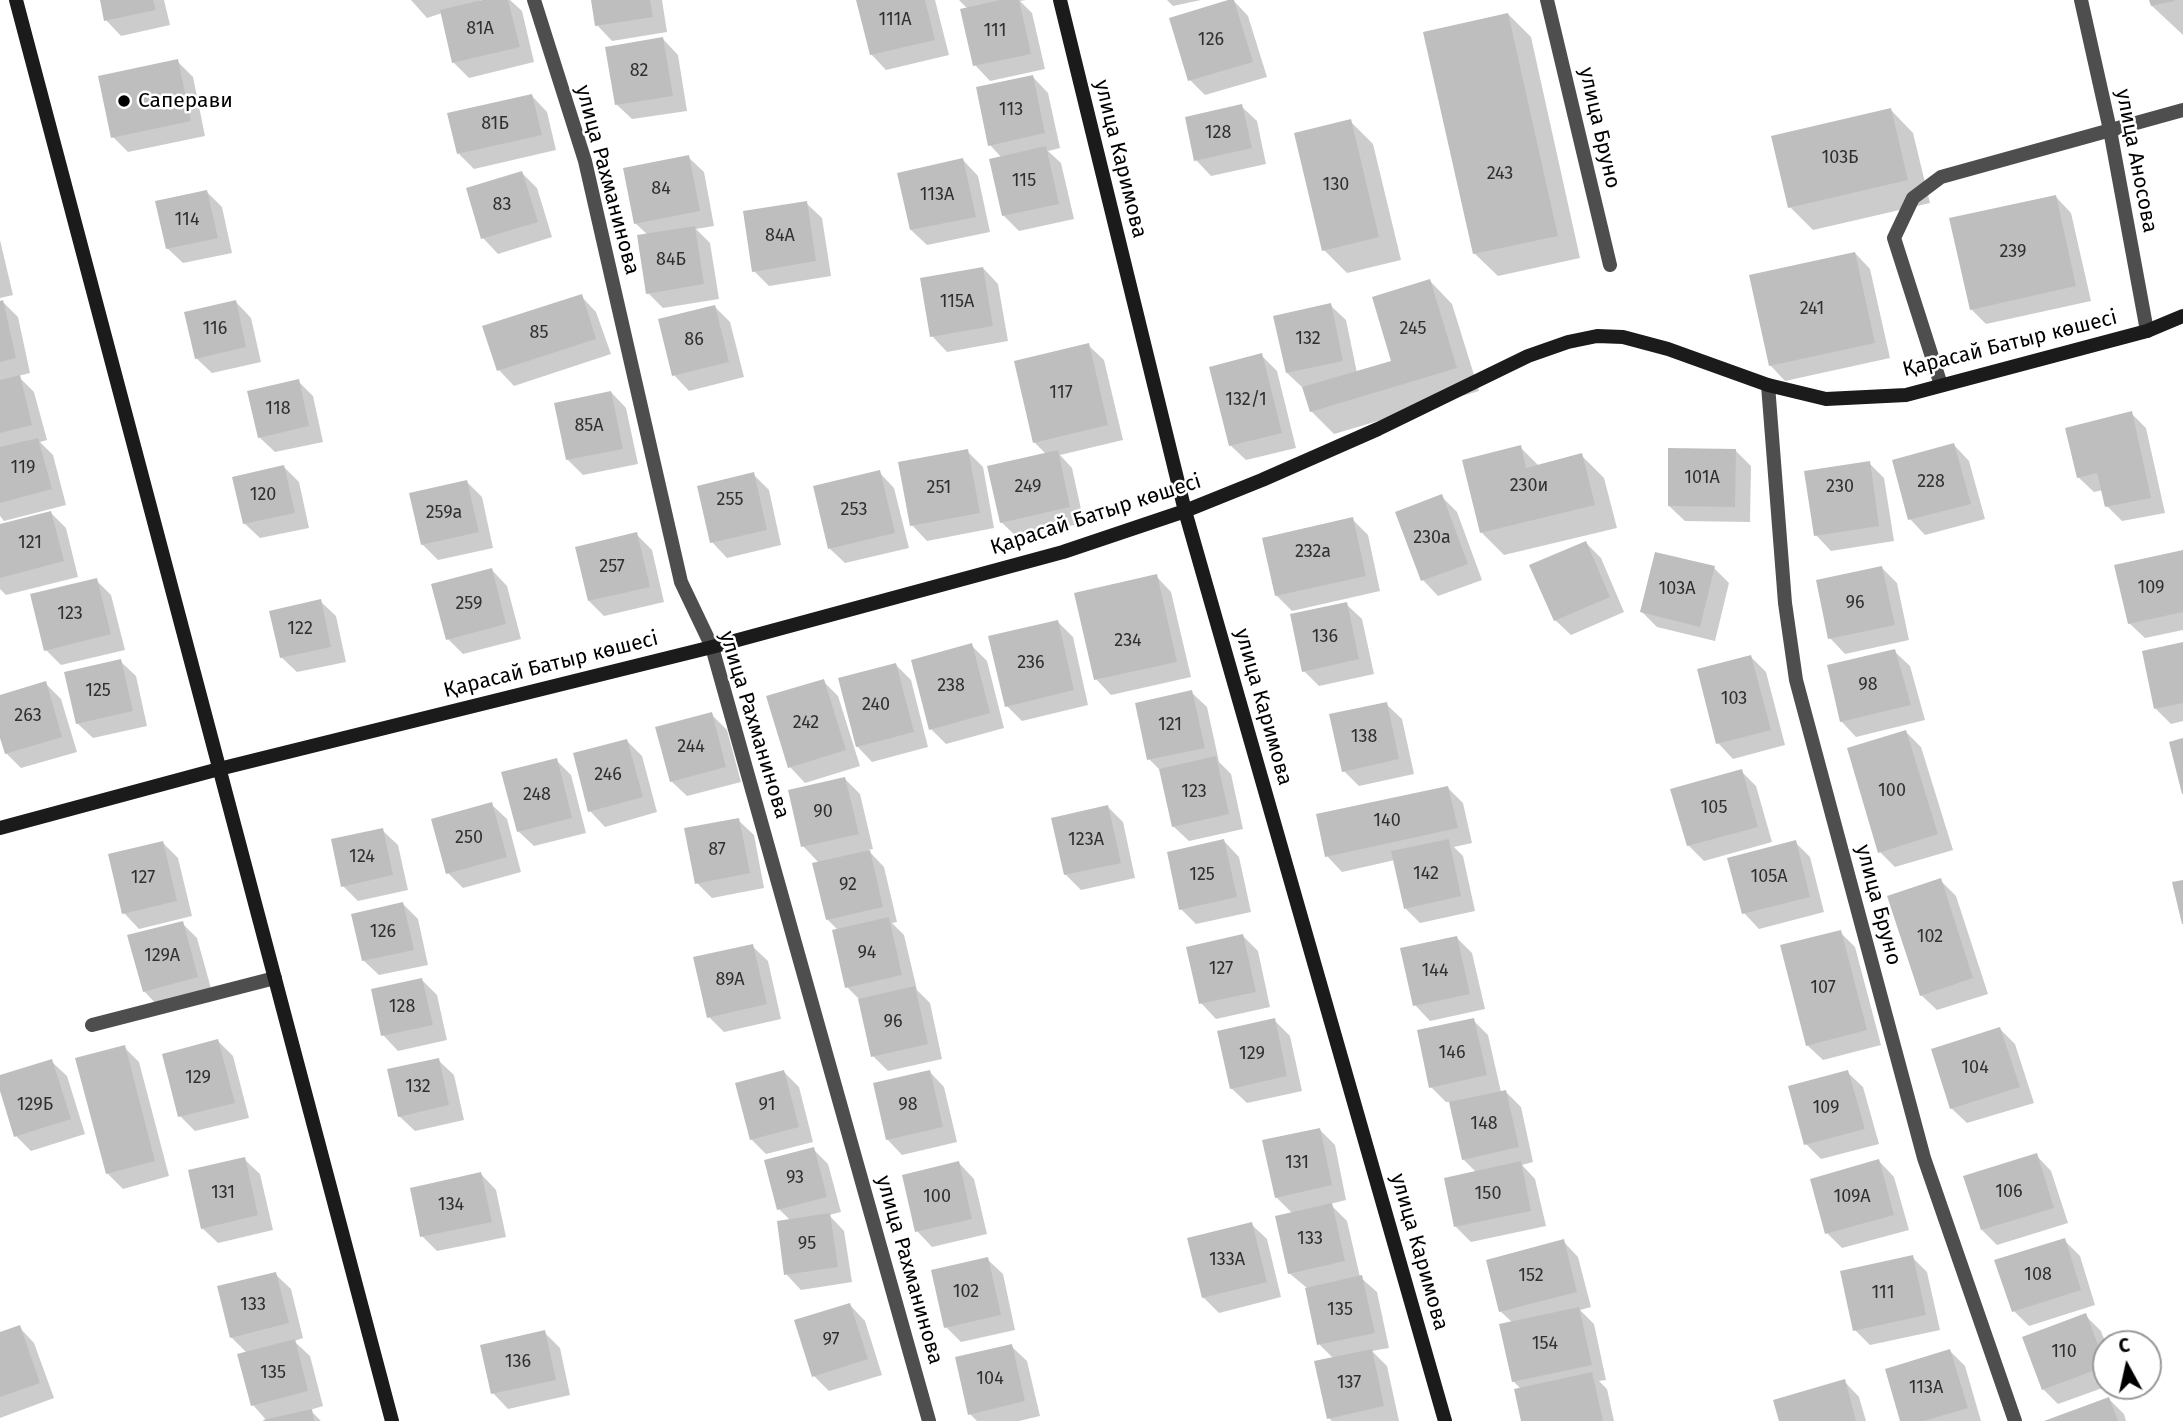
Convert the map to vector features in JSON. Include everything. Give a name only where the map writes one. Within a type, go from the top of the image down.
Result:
[{"type":"street","points":[[16,0],[392,1421]]},
{"type":"street","name":"улица Рахманинова","points":[[534,0],[585,161],[681,582],[712,646],[929,1421]]},
{"type":"street","name":"улица Каримова","points":[[1060,0],[1185,511],[1445,1421]]},
{"type":"street","name":"улица Бруно","points":[[1547,0],[1610,265]]},
{"type":"street","name":"улица Аносова","points":[[2081,0],[2110,130],[2147,331]]},
{"type":"street","points":[[1941,385],[1894,238],[1913,198],[1941,177],[2183,110]]},
{"type":"street","name":"Қарасай Батыр көшесі","points":[[0,828],[219,769],[712,646],[1063,551],[1185,511],[1262,481],[1378,429],[1528,356],[1568,342],[1597,336],[1623,337],[1668,349],[1768,385],[1826,399],[1906,395],[2147,331],[2183,316]]},
{"type":"street","name":"улица Бруно","points":[[1768,385],[1785,603],[1796,680],[1924,1158],[2015,1421]]},
{"type":"street","points":[[92,1025],[275,978]]},
{"type":"building","points":[[100,0],[153,0],[156,10],[104,21]]},
{"type":"building","points":[[482,0],[508,0],[520,47],[452,63],[440,10]]},
{"type":"building","points":[[591,0],[650,0],[653,17],[595,26]]},
{"type":"building","points":[[856,0],[925,0],[935,40],[870,55]]},
{"type":"building","points":[[1000,0],[1019,0],[1031,54],[973,66],[960,9]]},
{"type":"building","points":[[1234,0],[1253,62],[1188,81],[1169,18]]},
{"type":"building","points":[[2149,0],[2174,0],[2174,1],[2151,6]]},
{"type":"building","points":[[1508,13],[1558,236],[1473,254],[1423,32]]},
{"type":"building","points":[[663,37],[673,96],[615,105],[605,47]]},
{"type":"building","points":[[178,59],[191,121],[111,138],[98,76]]},
{"type":"building","points":[[1033,75],[1045,133],[988,146],[976,87]]},
{"type":"building","points":[[532,94],[542,135],[457,154],[447,113]]},
{"type":"building","points":[[1242,104],[1252,148],[1194,161],[1185,117]]},
{"type":"building","points":[[1891,108],[1908,180],[1788,208],[1771,136]]},
{"type":"building","points":[[1351,119],[1379,237],[1322,251],[1294,133]]},
{"type":"building","points":[[1046,146],[1059,204],[1002,216],[989,159]]},
{"type":"building","points":[[689,155],[700,211],[634,224],[623,168]]},
{"type":"building","points":[[963,158],[976,217],[910,230],[897,173]]},
{"type":"building","points":[[522,171],[538,222],[481,239],[466,188]]},
{"type":"building","points":[[207,190],[218,238],[166,249],[155,201]]},
{"type":"building","points":[[2056,195],[2076,286],[1970,310],[1949,218]]},
{"type":"building","points":[[807,201],[816,261],[752,272],[743,211]]},
{"type":"building","points":[[695,226],[704,284],[646,294],[637,235]]},
{"type":"building","points":[[1855,252],[1875,343],[1769,366],[1749,275]]},
{"type":"building","points":[[983,267],[993,326],[930,337],[920,278]]},
{"type":"building","points":[[1430,279],[1457,368],[1310,412],[1302,387],[1391,361],[1372,297]]},
{"type":"building","points":[[582,294],[596,339],[497,371],[482,326]]},
{"type":"building","points":[[3,300],[16,358],[0,362],[0,301]]},
{"type":"building","points":[[236,300],[246,347],[195,359],[184,312]]},
{"type":"building","points":[[1331,303],[1343,361],[1286,373],[1273,316]]},
{"type":"building","points":[[715,305],[729,362],[672,376],[658,319]]},
{"type":"building","points":[[1089,343],[1108,425],[1033,443],[1014,361]]},
{"type":"building","points":[[1262,353],[1282,433],[1229,446],[1209,367]]},
{"type":"building","points":[[20,375],[32,425],[0,433],[0,380]]},
{"type":"building","points":[[299,379],[309,426],[258,438],[247,391]]},
{"type":"building","points":[[611,391],[623,449],[566,460],[554,403]]},
{"type":"building","points":[[2132,411],[2151,498],[2105,507],[2097,473],[2077,478],[2065,428]]},
{"type":"building","points":[[38,438],[52,489],[0,503],[0,447]]},
{"type":"building","points":[[1954,443],[1971,504],[1908,520],[1892,460]]},
{"type":"building","points":[[1521,445],[1526,468],[1582,453],[1595,505],[1480,533],[1462,460]]},
{"type":"building","points":[[1668,448],[1736,449],[1735,507],[1668,506]]},
{"type":"building","points":[[968,449],[980,513],[910,526],[898,462]]},
{"type":"building","points":[[1058,450],[1070,507],[1000,523],[987,466]]},
{"type":"building","points":[[1870,461],[1879,526],[1814,536],[1804,471]]},
{"type":"building","points":[[284,465],[295,513],[243,524],[232,477]]},
{"type":"building","points":[[880,470],[895,533],[828,549],[813,486]]},
{"type":"building","points":[[754,472],[767,530],[710,543],[697,486]]},
{"type":"building","points":[[467,480],[479,532],[421,545],[409,493]]},
{"type":"building","points":[[1442,494],[1468,564],[1421,581],[1395,512]]},
{"type":"building","points":[[51,511],[64,561],[0,578],[0,524]]},
{"type":"building","points":[[1353,517],[1366,576],[1275,596],[1262,538]]},
{"type":"building","points":[[637,532],[650,587],[588,601],[575,547]]},
{"type":"building","points":[[1586,541],[1610,597],[1554,621],[1529,565]]},
{"type":"building","points":[[2183,550],[2183,612],[2128,624],[2114,565]]},
{"type":"building","points":[[1655,552],[1715,566],[1700,627],[1640,612]]},
{"type":"building","points":[[1882,566],[1895,625],[1828,639],[1816,580]]},
{"type":"building","points":[[492,568],[506,624],[446,640],[431,584]]},
{"type":"building","points":[[1157,574],[1177,662],[1094,680],[1074,593]]},
{"type":"building","points":[[97,578],[111,634],[44,651],[30,594]]},
{"type":"building","points":[[321,599],[331,647],[280,658],[269,611]]},
{"type":"building","points":[[1347,602],[1359,659],[1302,672],[1290,614]]},
{"type":"building","points":[[1058,620],[1074,690],[1005,707],[988,636]]},
{"type":"building","points":[[2183,642],[2183,703],[2154,709],[2142,651]]},
{"type":"building","points":[[972,643],[990,713],[929,730],[911,660]]},
{"type":"building","points":[[1895,649],[1911,705],[1840,722],[1827,665]]},
{"type":"building","points":[[1751,655],[1771,730],[1716,744],[1697,669]]},
{"type":"building","points":[[121,659],[133,711],[76,724],[64,672]]},
{"type":"building","points":[[896,663],[914,732],[856,747],[838,678]]},
{"type":"building","points":[[824,679],[846,750],[788,768],[766,696]]},
{"type":"building","points":[[46,681],[62,737],[5,754],[0,738],[0,695]]},
{"type":"building","points":[[1192,690],[1205,748],[1147,760],[1135,703]]},
{"type":"building","points":[[1387,702],[1399,759],[1342,772],[1329,714]]},
{"type":"building","points":[[712,712],[726,767],[670,782],[655,727]]},
{"type":"building","points":[[1906,730],[1938,834],[1878,853],[1847,748]]},
{"type":"building","points":[[2183,738],[2183,794],[2182,794],[2169,742]]},
{"type":"building","points":[[627,739],[643,797],[588,812],[573,753]]},
{"type":"building","points":[[1216,756],[1229,814],[1172,827],[1159,769]]},
{"type":"building","points":[[557,758],[572,818],[517,832],[501,772]]},
{"type":"building","points":[[1742,769],[1758,827],[1687,846],[1670,789]]},
{"type":"building","points":[[845,777],[859,834],[801,847],[788,790]]},
{"type":"building","points":[[1448,786],[1458,828],[1325,857],[1316,814]]},
{"type":"building","points":[[492,802],[507,857],[446,874],[431,819]]},
{"type":"building","points":[[1108,805],[1121,863],[1064,875],[1051,818]]},
{"type":"building","points":[[739,818],[750,873],[695,884],[684,828]]},
{"type":"building","points":[[383,828],[393,875],[341,887],[331,839]]},
{"type":"building","points":[[1224,839],[1237,897],[1179,910],[1167,852]]},
{"type":"building","points":[[1449,839],[1461,896],[1404,909],[1391,851]]},
{"type":"building","points":[[1796,840],[1810,897],[1742,914],[1727,858]]},
{"type":"building","points":[[163,841],[177,901],[122,914],[108,854]]},
{"type":"building","points":[[870,850],[883,907],[826,920],[812,863]]},
{"type":"building","points":[[1941,878],[1973,978],[1920,996],[1887,896]]},
{"type":"building","points":[[2183,880],[2183,924],[2182,924],[2172,882]]},
{"type":"building","points":[[403,902],[414,950],[362,961],[351,914]]},
{"type":"building","points":[[889,917],[902,975],[845,988],[832,930]]},
{"type":"building","points":[[183,921],[198,977],[143,992],[127,935]]},
{"type":"building","points":[[1841,930],[1867,1030],[1806,1046],[1780,945]]},
{"type":"building","points":[[1243,934],[1256,992],[1199,1004],[1186,947]]},
{"type":"building","points":[[1457,936],[1470,994],[1413,1006],[1400,948]]},
{"type":"building","points":[[753,944],[767,1004],[707,1018],[693,957]]},
{"type":"building","points":[[422,978],[433,1025],[381,1036],[371,989]]},
{"type":"building","points":[[915,986],[928,1044],[871,1057],[858,999]]},
{"type":"building","points":[[1275,1018],[1287,1076],[1230,1089],[1217,1031]]},
{"type":"building","points":[[1474,1018],[1487,1075],[1429,1088],[1417,1030]]},
{"type":"building","points":[[2000,1027],[2020,1087],[1950,1109],[1931,1049]]},
{"type":"building","points":[[218,1039],[235,1103],[178,1117],[162,1054]]},
{"type":"building","points":[[125,1045],[155,1161],[106,1174],[75,1058]]},
{"type":"building","points":[[439,1058],[449,1105],[398,1117],[387,1069]]},
{"type":"building","points":[[52,1059],[71,1119],[14,1137],[0,1091],[0,1075]]},
{"type":"building","points":[[784,1070],[799,1127],[750,1140],[735,1083]]},
{"type":"building","points":[[930,1070],[943,1127],[886,1140],[873,1083]]},
{"type":"building","points":[[1848,1070],[1865,1129],[1804,1145],[1788,1086]]},
{"type":"building","points":[[1506,1090],[1519,1147],[1462,1160],[1449,1102]]},
{"type":"building","points":[[1320,1128],[1332,1185],[1275,1198],[1262,1140]]},
{"type":"building","points":[[814,1147],[827,1197],[777,1210],[764,1160]]},
{"type":"building","points":[[2037,1153],[2054,1208],[1981,1230],[1963,1176]]},
{"type":"building","points":[[245,1157],[258,1215],[201,1229],[188,1170]]},
{"type":"building","points":[[1879,1159],[1894,1215],[1825,1234],[1810,1179]]},
{"type":"building","points":[[959,1161],[972,1219],[915,1232],[902,1175]]},
{"type":"building","points":[[1521,1161],[1531,1211],[1454,1227],[1444,1178]]},
{"type":"building","points":[[481,1172],[492,1222],[420,1237],[410,1188]]},
{"type":"building","points":[[1332,1203],[1345,1261],[1288,1274],[1275,1216]]},
{"type":"building","points":[[830,1213],[838,1267],[784,1275],[777,1221]]},
{"type":"building","points":[[1252,1222],[1267,1282],[1202,1298],[1187,1238]]},
{"type":"building","points":[[2065,1238],[2081,1290],[2012,1312],[1994,1260]]},
{"type":"building","points":[[1564,1239],[1577,1292],[1499,1312],[1486,1260]]},
{"type":"building","points":[[1913,1255],[1926,1315],[1853,1331],[1840,1271]]},
{"type":"building","points":[[988,1257],[1001,1315],[944,1328],[931,1270]]},
{"type":"building","points":[[276,1272],[289,1323],[230,1338],[217,1286]]},
{"type":"building","points":[[1362,1275],[1375,1333],[1317,1345],[1305,1288]]},
{"type":"building","points":[[850,1303],[868,1359],[812,1377],[794,1320]]},
{"type":"building","points":[[1579,1307],[1592,1365],[1512,1382],[1499,1324]]},
{"type":"building","points":[[2086,1313],[2092,1330],[2092,1371],[2042,1390],[2022,1337]]},
{"type":"building","points":[[20,1325],[40,1383],[0,1397],[0,1332]]},
{"type":"building","points":[[545,1330],[556,1380],[491,1394],[480,1345]]},
{"type":"building","points":[[295,1339],[308,1391],[251,1406],[237,1354]]},
{"type":"building","points":[[1012,1344],[1025,1401],[968,1415],[955,1357]]},
{"type":"building","points":[[1372,1349],[1384,1406],[1327,1419],[1314,1361]]},
{"type":"building","points":[[1950,1349],[1968,1408],[1924,1421],[1900,1421],[1885,1369]]},
{"type":"building","points":[[1592,1372],[1603,1421],[1521,1421],[1514,1389]]},
{"type":"building","points":[[1845,1379],[1856,1421],[1779,1421],[1773,1400]]},
{"type":"building","points":[[2101,1400],[2110,1400],[2118,1421],[2044,1421]]},
{"type":"building","points":[[312,1409],[314,1421],[263,1420]]},
{"type":"place","name":"Саперави","points":[[124,101]]}]
